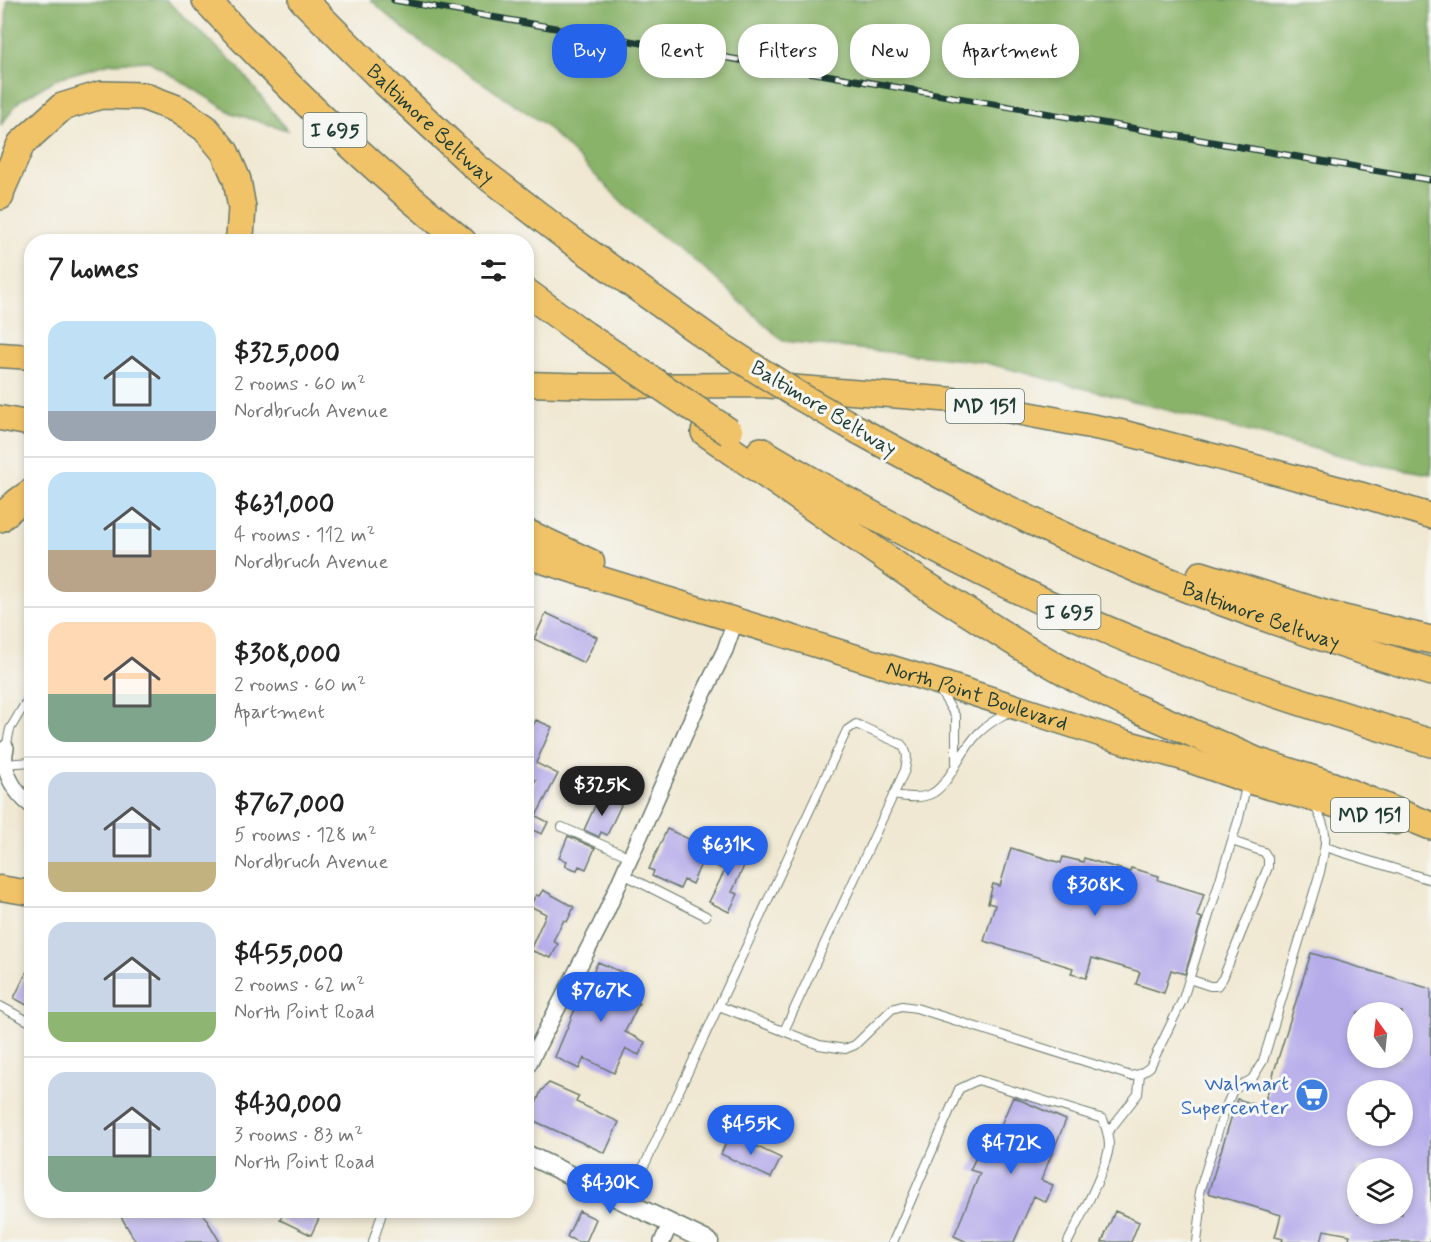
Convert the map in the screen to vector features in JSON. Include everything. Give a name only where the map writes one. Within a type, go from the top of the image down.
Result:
[{"type":"highway","points":[[303,0],[348,36]]},
{"type":"highway","points":[[323,0],[348,36]]},
{"type":"highway","name":"I 695","points":[[211,5],[322,119],[453,234]]},
{"type":"highway","name":"Baltimore Beltway","points":[[348,36],[565,236],[714,342],[796,394],[938,474],[1035,523],[1136,568],[1239,608],[1431,672]]},
{"type":"highway","points":[[0,196],[21,144],[62,107],[101,95],[143,96],[177,109],[205,128],[225,152],[237,180],[242,208],[240,234]]},
{"type":"highway","name":"I 695","points":[[534,298],[717,432],[917,539],[1013,587],[1113,632],[1218,674],[1431,743]]},
{"type":"highway","points":[[860,431],[941,469],[1142,554],[1259,595],[1324,614],[1431,640]]},
{"type":"highway","points":[[717,432],[919,581],[1014,642],[1078,679],[1128,705],[1256,761],[1330,785],[1431,829]]},
{"type":"highway","points":[[0,518],[24,498]]},
{"type":"main road","points":[[0,355],[24,356]]},
{"type":"main road","name":"MD 151","points":[[534,384],[761,385],[954,399],[1121,432],[1359,494],[1431,516]]},
{"type":"main road","points":[[534,397],[544,393],[596,386]]},
{"type":"main road","points":[[534,535],[665,597]]},
{"type":"main road","name":"North Point Boulevard","points":[[534,558],[1183,758],[1247,781],[1431,829]]},
{"type":"main road","points":[[0,888],[24,892]]},
{"type":"street","points":[[534,1054],[602,924],[695,711],[725,650],[735,621]]},
{"type":"street","points":[[6,748],[3,753],[4,764],[11,786],[24,798]]},
{"type":"street","points":[[0,877],[24,889]]},
{"type":"street","points":[[534,1158],[709,1242]]},
{"type":"street","points":[[662,1242],[670,1224]]},
{"type":"lane","points":[[933,680],[956,717],[956,765]]},
{"type":"lane","points":[[6,748],[10,729],[24,705]]},
{"type":"lane","points":[[893,795],[915,799],[932,795],[945,784],[969,742],[979,731],[990,722],[1017,708]]},
{"type":"lane","points":[[624,1202],[647,1160],[847,730],[856,724],[901,744],[908,758],[905,770],[784,1031]]},
{"type":"lane","points":[[4,764],[24,763]]},
{"type":"lane","points":[[719,1006],[819,1046],[845,1049],[855,1045],[892,1009],[902,1006],[916,1008],[1131,1076],[1140,1074],[1150,1067],[1183,999],[1232,841],[1247,781]]},
{"type":"lane","points":[[1197,1242],[1201,1209],[1200,1192],[1208,1158],[1233,1090],[1252,1078],[1263,1060],[1320,872],[1327,840],[1322,818],[1310,799]]},
{"type":"lane","points":[[562,827],[630,857]]},
{"type":"lane","points":[[1189,980],[1217,986],[1223,978],[1268,867],[1268,858],[1264,852],[1232,841]]},
{"type":"lane","points":[[1325,847],[1431,880]]},
{"type":"lane","points":[[623,874],[706,916]]},
{"type":"lane","points":[[0,1006],[24,1019]]},
{"type":"lane","points":[[1108,1132],[1138,1094],[1140,1074]]},
{"type":"lane","points":[[893,1242],[958,1089],[978,1080],[1103,1119],[1108,1132],[1109,1146],[1105,1162],[1068,1242]]},
{"type":"lane","points":[[373,1242],[380,1218]]},
{"type":"green space","points":[[7,0],[166,0],[237,66],[287,130],[232,113],[149,61],[110,63],[58,78],[19,101],[1,125]]},
{"type":"green space","points":[[371,0],[1431,0],[1431,474],[1373,464],[983,362],[783,341],[703,267],[639,219],[544,124],[412,36]]},
{"type":"building","points":[[546,613],[597,637],[584,663],[534,639]]},
{"type":"building","points":[[536,720],[552,727],[536,763],[558,774],[536,816],[548,822],[542,834],[534,831],[534,784],[536,780],[534,779],[534,724]]},
{"type":"building","points":[[600,795],[621,805],[607,835],[601,832],[599,837],[584,830]]},
{"type":"building","points":[[667,829],[693,841],[689,849],[704,857],[692,884],[684,880],[680,889],[652,876],[654,871],[649,869]]},
{"type":"building","points":[[568,836],[595,848],[586,869],[579,866],[577,870],[565,866],[567,861],[559,858]]},
{"type":"building","points":[[734,846],[750,853],[732,892],[738,894],[729,912],[709,902],[725,870],[712,864],[720,849],[731,854]]},
{"type":"building","points":[[1011,848],[1061,863],[1063,857],[1083,862],[1084,858],[1130,872],[1131,868],[1159,876],[1158,880],[1204,894],[1197,916],[1202,918],[1185,974],[1171,970],[1164,993],[1136,984],[1140,972],[1092,958],[1086,978],[1071,974],[1073,968],[984,941],[995,905],[988,903],[993,884],[1000,886]]},
{"type":"building","points":[[543,890],[574,907],[567,922],[564,920],[553,941],[558,944],[551,958],[534,952],[534,941],[546,914],[534,908],[534,899],[536,895],[539,896]]},
{"type":"building","name":"Walmart Supercenter","points":[[1311,953],[1431,989],[1431,1236],[1429,1242],[1348,1242],[1350,1235],[1324,1230],[1321,1242],[1282,1242],[1283,1239],[1275,1237],[1281,1215],[1208,1193],[1237,1099],[1263,1107]]},
{"type":"building","points":[[598,962],[626,974],[618,992],[639,1003],[625,1032],[645,1042],[639,1055],[626,1049],[614,1073],[584,1058],[579,1069],[555,1057]]},
{"type":"building","points":[[24,977],[24,1004],[14,998]]},
{"type":"building","points":[[549,1083],[579,1096],[576,1102],[619,1122],[605,1153],[534,1121],[534,1109],[541,1091]]},
{"type":"building","points":[[1013,1097],[1066,1120],[1041,1180],[1053,1185],[1046,1202],[1034,1196],[1014,1242],[967,1242],[954,1236],[980,1173],[970,1170],[978,1153],[987,1157]]},
{"type":"building","points":[[730,1134],[781,1158],[771,1178],[721,1154]]},
{"type":"building","points":[[579,1211],[596,1219],[586,1242],[578,1242],[567,1237]]},
{"type":"building","points":[[1115,1211],[1139,1222],[1131,1242],[1102,1242]]},
{"type":"building","points":[[122,1218],[206,1218],[220,1242],[136,1242]]},
{"type":"building","points":[[281,1218],[319,1218],[311,1235],[280,1220]]},
{"type":"railway","points":[[394,0],[1431,180]]},
{"type":"place","name":"Walmart Supercenter","points":[[1312,1095]]}]
